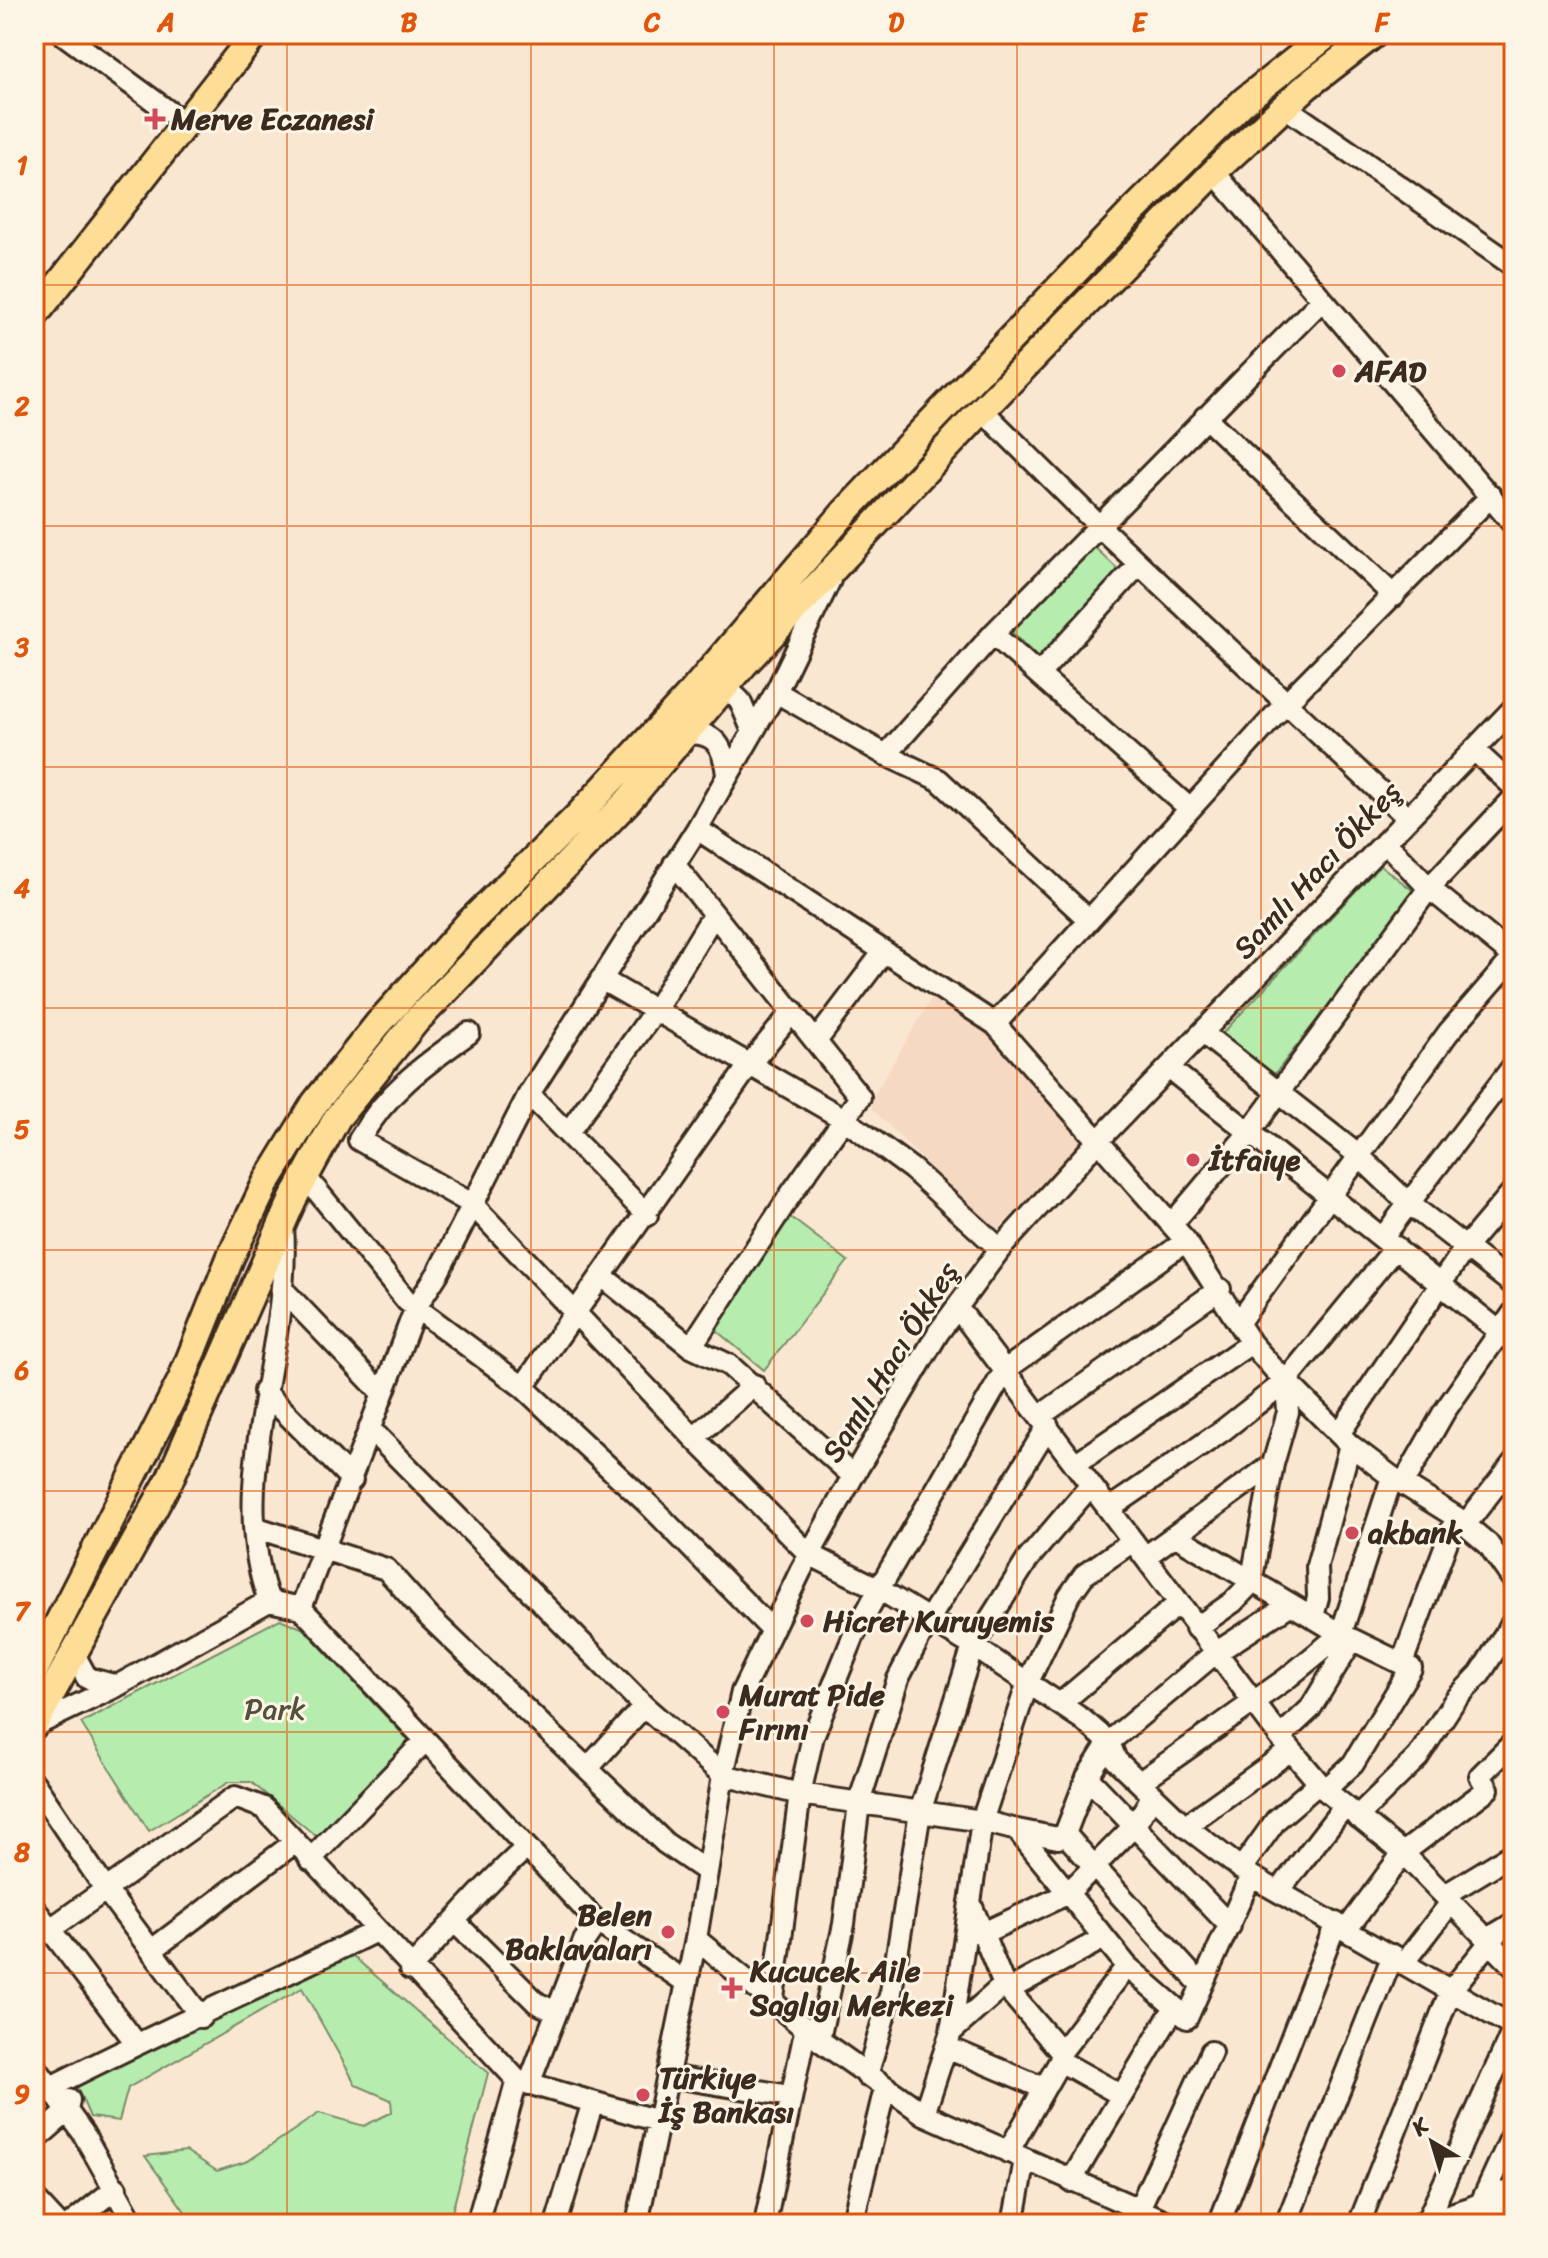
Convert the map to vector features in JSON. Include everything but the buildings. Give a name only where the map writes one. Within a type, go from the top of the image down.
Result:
[{"type":"main road","points":[[34,316],[240,34]]},
{"type":"main road","points":[[34,298],[178,119],[255,34]]},
{"type":"main road","points":[[34,1726],[169,1481],[283,1222],[337,1118],[416,1021],[628,801],[685,734],[718,679],[845,512],[1132,212],[1244,101],[1328,34]]},
{"type":"main road","points":[[34,1671],[181,1381],[231,1256],[266,1183],[315,1103],[378,1024],[469,923],[838,564],[982,410],[1214,172],[1285,107],[1374,34]]},
{"type":"street","points":[[63,34],[178,119]]},
{"type":"street","points":[[1285,107],[1514,266]]},
{"type":"street","points":[[1214,172],[1514,525]]},
{"type":"street","points":[[886,755],[993,634],[1321,301]]},
{"type":"street","points":[[982,410],[1100,527],[1408,818]]},
{"type":"street","points":[[1205,417],[1394,596]]},
{"type":"street","points":[[995,1024],[1287,702],[1491,496]]},
{"type":"street","points":[[301,1608],[416,1307],[438,1273],[529,1094],[697,829],[776,692],[838,564]]},
{"type":"street","points":[[1039,674],[1139,564]]},
{"type":"street","points":[[993,634],[1189,808]]},
{"type":"street","points":[[718,679],[740,701],[753,732]]},
{"type":"street","points":[[776,692],[886,755],[939,780],[1088,919]]},
{"type":"street","name":"Samlı Hacı Ökkeş","points":[[637,2224],[696,1939],[723,1775],[742,1692],[809,1554],[853,1476],[957,1307],[1000,1249],[1097,1142],[1514,708]]},
{"type":"street","points":[[685,734],[708,735],[718,741],[724,751],[727,775]]},
{"type":"street","points":[[1474,750],[1514,787]]},
{"type":"street","points":[[1172,1224],[1249,1133],[1429,888],[1514,798]]},
{"type":"street","points":[[697,829],[882,954],[995,1024],[1186,1241],[1220,1289],[1251,1343],[1286,1381],[1344,1440],[1488,1544],[1514,1581]]},
{"type":"street","points":[[1239,1322],[1511,948],[1429,888],[1385,842]]},
{"type":"street","points":[[674,864],[860,1097],[793,1191],[691,1347]]},
{"type":"street","points":[[568,1133],[656,1009],[714,914]]},
{"type":"street","points":[[817,1040],[882,954]]},
{"type":"street","points":[[601,979],[844,1119],[912,1169],[1000,1249]]},
{"type":"street","points":[[523,1387],[574,1312],[647,1215],[750,1064],[793,1011]]},
{"type":"street","points":[[469,1033],[395,1089],[375,1111],[359,1140],[472,1204],[809,1554],[879,1589],[1060,1704],[1109,1742],[1116,1760],[1185,1826],[1246,1873],[1514,2027],[1426,2223]]},
{"type":"street","points":[[1204,1034],[1358,1155],[1407,1202],[1514,1285]]},
{"type":"street","points":[[1109,1509],[1222,1431],[1286,1381],[1390,1242],[1407,1202],[1514,1065]]},
{"type":"street","points":[[1170,1069],[1507,1337]]},
{"type":"street","points":[[529,1094],[647,1215]]},
{"type":"street","points":[[305,1176],[371,1260],[416,1307],[523,1387],[648,1504],[771,1629]]},
{"type":"street","points":[[1313,1616],[1318,1598],[1317,1566],[1344,1440],[1465,1248],[1514,1190]]},
{"type":"street","points":[[269,1601],[258,1571],[254,1527],[264,1391],[283,1290],[283,1222]]},
{"type":"street","points":[[773,1999],[800,1794],[813,1736],[854,1635],[879,1589],[1005,1370],[1186,1241]]},
{"type":"street","points":[[602,1276],[691,1347],[729,1365],[853,1476]]},
{"type":"street","points":[[765,2224],[790,2096],[812,2034],[844,1924],[859,1803],[898,1679],[928,1621],[1044,1421],[1220,1289]]},
{"type":"street","points":[[283,1290],[382,1393]]},
{"type":"street","points":[[957,1307],[1251,1703],[1322,1787],[1403,1853],[1514,1967]]},
{"type":"street","points":[[1185,1826],[1285,1743],[1310,1709],[1347,1637],[1398,1481],[1444,1412],[1507,1337],[1514,1312]]},
{"type":"street","points":[[1075,1464],[1251,1343]]},
{"type":"street","points":[[1196,1628],[1251,1583],[1273,1464],[1288,1412],[1286,1381]]},
{"type":"street","points":[[694,1438],[754,1385]]},
{"type":"street","points":[[264,1391],[352,1480]]},
{"type":"street","points":[[370,1429],[644,1706],[723,1775],[800,1794],[982,1821],[1058,1838],[1065,1834],[1087,1777],[1109,1742],[1214,1654],[1291,1604]]},
{"type":"street","points":[[1402,1663],[1460,1521],[1514,1462]]},
{"type":"street","points":[[924,2114],[949,2040],[982,1821],[1028,1682],[1076,1584],[1139,1549],[1176,1536],[1273,1464]]},
{"type":"street","points":[[867,2076],[891,1992],[920,1812],[973,1646],[1028,1559],[1091,1485]]},
{"type":"street","points":[[254,1527],[325,1547],[386,1569],[429,1617],[665,1843],[706,1871]]},
{"type":"street","points":[[1017,1830],[1127,1966],[1187,2018],[1230,1926],[1246,1873],[1276,1820],[1353,1764],[1411,1668],[1347,1637],[1176,1536]]},
{"type":"street","points":[[34,1726],[117,1686],[269,1601],[301,1608],[424,1742],[597,1922],[687,1983]]},
{"type":"street","points":[[1060,1704],[1178,1604]]},
{"type":"street","points":[[1279,1891],[1350,1812],[1418,1757],[1455,1700],[1480,1674],[1514,1620]]},
{"type":"street","points":[[981,1934],[1067,1894],[1135,1825],[1146,1788],[1251,1703],[1347,1637]]},
{"type":"street","points":[[74,1654],[87,1678],[117,1686]]},
{"type":"street","points":[[588,1768],[644,1706]]},
{"type":"street","points":[[310,1860],[424,1742]]},
{"type":"street","points":[[1219,2224],[1341,1926],[1403,1853],[1488,1789],[1480,1776],[1514,1742]]},
{"type":"street","points":[[1087,1777],[1230,1926]]},
{"type":"street","points":[[36,1791],[201,2017]]},
{"type":"street","points":[[43,1932],[235,1797],[264,1808],[410,1969],[523,2082],[592,2105],[658,2121]]},
{"type":"street","points":[[1065,1834],[1201,1985]]},
{"type":"street","points":[[152,1950],[294,1843]]},
{"type":"street","points":[[410,1969],[455,1922],[483,1886],[525,1849]]},
{"type":"street","points":[[1286,2224],[1399,1959],[1449,1898],[1514,1853]]},
{"type":"street","points":[[969,1898],[981,1934],[1006,1987],[1060,2057],[1121,2095]]},
{"type":"street","points":[[34,1908],[43,1932],[136,2043]]},
{"type":"street","points":[[455,1922],[537,2003],[556,2012]]},
{"type":"street","points":[[477,2224],[523,2082],[556,2012],[584,1941],[597,1922]]},
{"type":"street","points":[[1359,2224],[1451,1990],[1489,1941],[1514,1923]]},
{"type":"street","points":[[51,2087],[136,2043],[201,2017],[376,1931]]},
{"type":"street","points":[[949,2040],[1006,1987],[1104,1938]]},
{"type":"street","points":[[696,1939],[812,2034],[924,2114],[1172,2224]]},
{"type":"street","points":[[1013,2224],[1016,2156],[1043,2088],[1060,2057],[1127,1966]]},
{"type":"street","points":[[1071,2181],[1174,2008]]},
{"type":"street","points":[[949,2040],[1043,2088]]},
{"type":"street","points":[[1138,2211],[1211,2052]]},
{"type":"street","points":[[34,2065],[116,2188],[134,2224]]},
{"type":"street","points":[[34,2141],[67,2112],[74,2075]]},
{"type":"street","points":[[668,2076],[790,2096]]},
{"type":"street","points":[[852,2224],[885,2088]]},
{"type":"street","points":[[556,2224],[592,2105]]},
{"type":"street","points":[[1496,2214],[1514,2131]]},
{"type":"street","points":[[71,2224],[116,2188]]},
{"type":"street","points":[[1420,2224],[1496,2214],[1514,2189]]},
{"type":"street","points":[[34,2198],[58,2224]]},
{"type":"shaded area","points":[[935,993],[985,1030],[1085,1141],[995,1232],[872,1109],[872,1098]]},
{"type":"green space","points":[[1089,542],[1121,572],[1038,658],[1007,627]]},
{"type":"green space","points":[[1380,865],[1416,893],[1274,1075],[1222,1034]]},
{"type":"green space","points":[[789,1216],[848,1261],[764,1370],[712,1327]]},
{"type":"green space","name":"Park","points":[[280,1619],[304,1629],[409,1741],[317,1837],[251,1782],[229,1782],[149,1831],[81,1723]]},
{"type":"green space","points":[[347,1951],[488,2073],[449,2224],[194,2224],[145,2156],[186,2151],[217,2171],[248,2161],[319,2113],[364,2126],[392,2112],[391,2100],[356,2085],[302,1988],[128,2088],[119,2121],[90,2117],[76,2085]]},
{"type":"place","name":"Merve Eczanesi","points":[[155,119]]},
{"type":"place","name":"AFAD","points":[[1339,371]]},
{"type":"place","name":"İtfaiye","points":[[1193,1160]]},
{"type":"place","name":"akbank","points":[[1352,1533]]},
{"type":"place","name":"Hicret Kuruyemis","points":[[807,1621]]},
{"type":"place","name":"Murat Pide Fırını","points":[[723,1712]]},
{"type":"place","name":"Belen Baklavaları","points":[[668,1932]]},
{"type":"place","name":"Kucucek Aile Saglıgı Merkezi","points":[[732,1988]]},
{"type":"place","name":"Türkiye İş Bankası","points":[[643,2095]]}]
